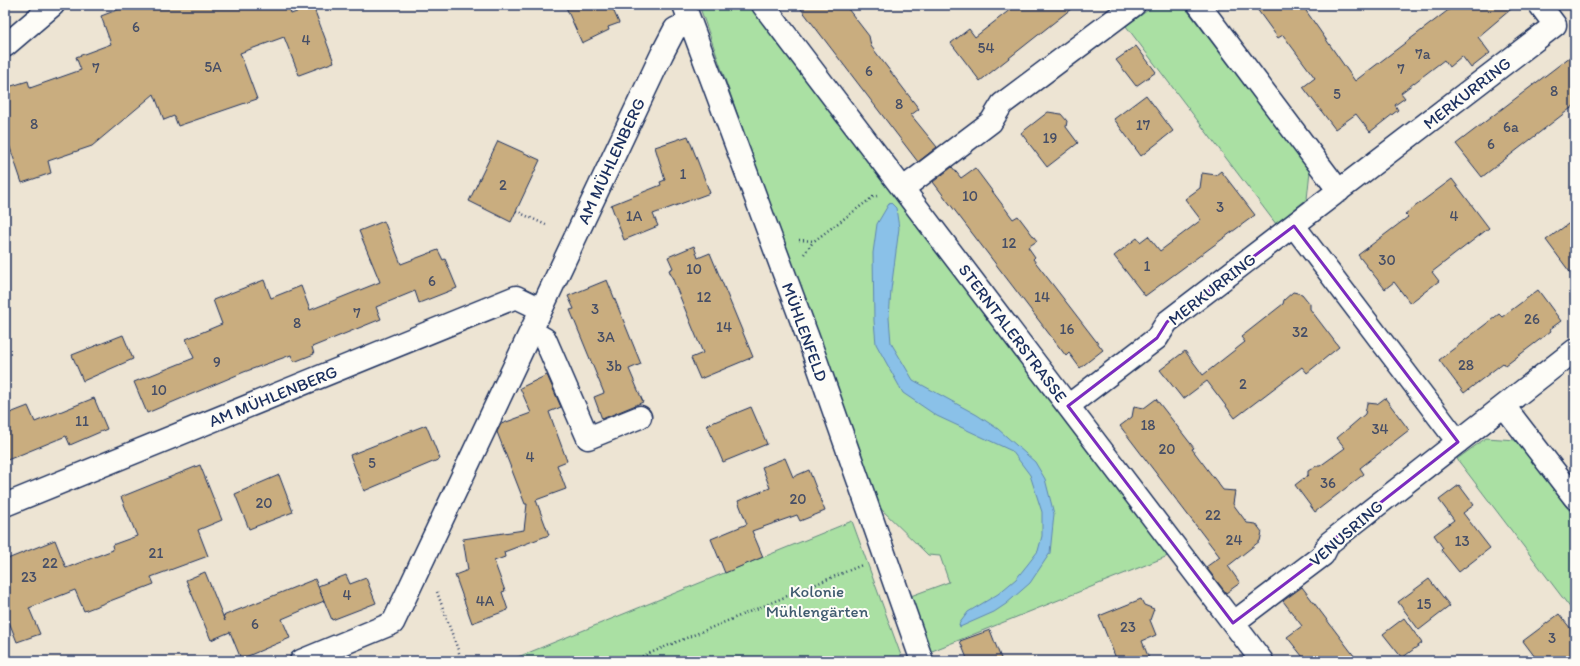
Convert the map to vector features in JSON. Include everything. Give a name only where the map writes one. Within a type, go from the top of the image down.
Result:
[{"type":"street","points":[[5,46],[53,5]]},
{"type":"street","name":"STERNTALERSTRASSE","points":[[763,5],[1262,661]]},
{"type":"street","points":[[1198,5],[1339,191]]},
{"type":"street","name":"MERKURRING","points":[[1068,406],[1157,338],[1167,322],[1555,25],[1540,5]]},
{"type":"street","points":[[902,187],[991,122],[1002,104],[1130,6]]},
{"type":"street","name":"MÜHLENFELD","points":[[687,14],[770,236],[922,661]]},
{"type":"street","name":"AM MÜHLENBERG","points":[[300,661],[393,623],[675,29],[687,14]]},
{"type":"street","points":[[1294,226],[1458,442]]},
{"type":"street","name":"AM MÜHLENBERG","points":[[5,505],[516,297],[542,309]]},
{"type":"street","points":[[531,331],[545,339],[588,438],[640,417]]},
{"type":"street","name":"VENUSRING","points":[[1233,623],[1323,555],[1329,543],[1575,350]]},
{"type":"street","points":[[1504,406],[1575,498]]},
{"type":"path","points":[[770,236],[814,241],[873,197],[902,187]]},
{"type":"path","points":[[516,211],[546,225]]},
{"type":"path","points":[[631,661],[885,555]]},
{"type":"path","points":[[424,556],[462,661]]},
{"type":"highlighted area","points":[[1294,226],[1458,442],[1329,543],[1323,555],[1233,623],[1068,406],[1157,338],[1167,322]]},
{"type":"green space","points":[[699,5],[754,5],[1173,554],[927,653],[908,597],[949,582],[940,556],[928,555],[874,502]]},
{"type":"green space","points":[[1155,5],[1184,6],[1310,171],[1307,199],[1276,224],[1126,26]]},
{"type":"green space","points":[[1486,438],[1516,440],[1575,518],[1575,614],[1457,459]]},
{"type":"green space","name":"Kolonie Mühlengärten","points":[[852,521],[903,661],[508,661]]},
{"type":"water","points":[[890,202],[896,208],[899,228],[889,318],[891,343],[913,380],[977,415],[998,429],[1035,462],[1045,479],[1054,514],[1050,553],[1030,583],[1006,604],[994,612],[960,627],[959,624],[968,612],[998,594],[1016,579],[1038,551],[1042,536],[1042,512],[1030,475],[1012,451],[937,416],[903,393],[876,344],[874,321],[873,253],[877,224]]},
{"type":"building","points":[[130,5],[289,5],[291,14],[313,6],[334,62],[299,75],[284,37],[240,53],[257,99],[178,126],[174,116],[164,120],[154,94],[92,146],[48,161],[51,173],[22,183],[5,133],[5,88],[28,81],[30,88],[81,70],[76,57],[111,44],[101,16]]},
{"type":"building","points":[[565,5],[611,5],[619,23],[608,27],[609,30],[582,43]]},
{"type":"building","points":[[798,5],[845,5],[869,36],[871,46],[919,109],[911,115],[937,147],[918,162]]},
{"type":"building","points":[[1016,5],[1076,5],[980,81],[951,43],[969,29],[975,37]]},
{"type":"building","points":[[1254,5],[1302,5],[1355,81],[1455,5],[1516,5],[1478,37],[1490,53],[1471,68],[1462,56],[1449,67],[1444,60],[1401,93],[1405,98],[1395,105],[1398,110],[1370,132],[1356,114],[1335,129],[1303,87],[1315,78],[1283,35],[1278,38]]},
{"type":"building","points":[[1136,46],[1156,72],[1136,86],[1116,60]]},
{"type":"building","points":[[1575,53],[1575,105],[1482,177],[1456,144]]},
{"type":"building","points":[[1146,95],[1173,131],[1141,156],[1114,119]]},
{"type":"building","points":[[1048,112],[1061,114],[1067,121],[1066,127],[1078,143],[1047,167],[1021,133]]},
{"type":"building","points":[[688,136],[710,193],[653,214],[658,226],[624,240],[611,205],[661,185],[660,182],[665,180],[655,147]]},
{"type":"building","points":[[498,141],[540,160],[511,222],[469,201]]},
{"type":"building","points":[[952,167],[961,178],[975,168],[1013,219],[1018,216],[1037,241],[1028,247],[1035,257],[1033,259],[1103,350],[1080,368],[1069,353],[1066,356],[933,182]]},
{"type":"building","points":[[1221,171],[1255,215],[1145,296],[1114,256],[1137,238],[1140,242],[1148,236],[1160,251],[1201,220],[1185,199],[1200,188],[1202,173],[1216,175]]},
{"type":"building","points":[[1452,179],[1489,228],[1432,272],[1439,281],[1410,303],[1394,282],[1385,289],[1358,255],[1408,217],[1405,214]]},
{"type":"building","points":[[1575,219],[1575,279],[1546,240]]},
{"type":"building","points":[[384,221],[401,264],[438,250],[443,260],[445,259],[457,288],[419,303],[415,291],[376,307],[381,319],[312,347],[314,354],[294,362],[291,355],[244,372],[147,413],[134,382],[194,358],[186,339],[222,324],[213,300],[264,280],[271,298],[301,286],[310,310],[380,282],[359,231]]},
{"type":"building","points":[[694,246],[698,258],[710,253],[753,357],[700,379],[691,358],[703,353],[669,270],[673,268],[668,257]]},
{"type":"building","points":[[607,280],[641,364],[629,369],[643,402],[602,419],[594,397],[604,393],[570,310],[574,309],[568,296]]},
{"type":"building","points":[[1538,290],[1561,321],[1550,329],[1551,331],[1505,366],[1503,363],[1464,393],[1439,360],[1499,314],[1502,317]]},
{"type":"building","points":[[1293,292],[1302,294],[1310,304],[1310,309],[1339,347],[1307,373],[1302,367],[1235,418],[1207,381],[1183,399],[1160,370],[1185,351],[1203,375],[1245,342],[1241,337],[1283,304],[1284,300]]},
{"type":"building","points":[[123,335],[133,359],[83,381],[72,355]]},
{"type":"building","points":[[547,375],[561,407],[549,412],[567,461],[557,465],[566,489],[536,500],[549,535],[504,552],[505,557],[494,561],[505,591],[502,592],[508,610],[472,623],[455,575],[468,570],[463,539],[524,530],[527,504],[525,504],[497,432],[501,424],[531,413],[520,388]]},
{"type":"building","points":[[94,398],[107,429],[70,445],[66,436],[5,461],[5,415],[28,406],[35,422]]},
{"type":"building","points":[[1385,398],[1409,430],[1360,468],[1364,474],[1315,512],[1295,485],[1308,475],[1308,471],[1316,466],[1320,466],[1345,448],[1337,438],[1365,414],[1367,403],[1377,404]]},
{"type":"building","points":[[1156,399],[1194,448],[1192,449],[1223,490],[1235,491],[1233,504],[1247,523],[1256,524],[1262,532],[1260,541],[1228,566],[1240,583],[1226,593],[1206,567],[1220,557],[1120,426],[1132,417],[1134,406],[1144,408]]},
{"type":"building","points":[[751,407],[767,444],[723,462],[707,425]]},
{"type":"building","points":[[426,425],[440,459],[364,491],[350,455]]},
{"type":"building","points":[[785,458],[793,477],[809,470],[825,511],[800,521],[797,515],[752,531],[763,557],[725,573],[711,539],[747,524],[738,501],[770,488],[762,467]]},
{"type":"building","points":[[200,465],[222,520],[198,530],[208,556],[151,577],[154,584],[84,611],[75,590],[29,608],[40,634],[17,642],[5,612],[5,560],[55,540],[66,568],[113,550],[112,545],[137,536],[121,497]]},
{"type":"building","points":[[279,475],[293,512],[249,529],[235,494]]},
{"type":"building","points":[[1459,485],[1474,505],[1463,513],[1490,548],[1459,572],[1441,550],[1443,548],[1434,535],[1454,520],[1439,500]]},
{"type":"building","points":[[205,572],[225,621],[223,616],[315,579],[324,601],[282,619],[290,638],[241,659],[230,632],[211,640],[186,580]]},
{"type":"building","points":[[346,575],[350,584],[366,578],[376,603],[332,620],[318,586]]},
{"type":"building","points":[[1429,579],[1450,606],[1419,630],[1398,602]]},
{"type":"building","points":[[1302,587],[1358,661],[1306,661],[1287,637],[1302,626],[1283,601]]},
{"type":"building","points":[[1141,599],[1144,605],[1154,609],[1150,620],[1156,635],[1142,641],[1150,661],[1117,661],[1099,616]]},
{"type":"building","points":[[1559,614],[1575,634],[1575,654],[1568,661],[1538,661],[1523,641]]},
{"type":"building","points":[[1404,618],[1422,643],[1402,658],[1383,634]]},
{"type":"building","points":[[990,630],[1002,661],[968,661],[960,641]]}]
